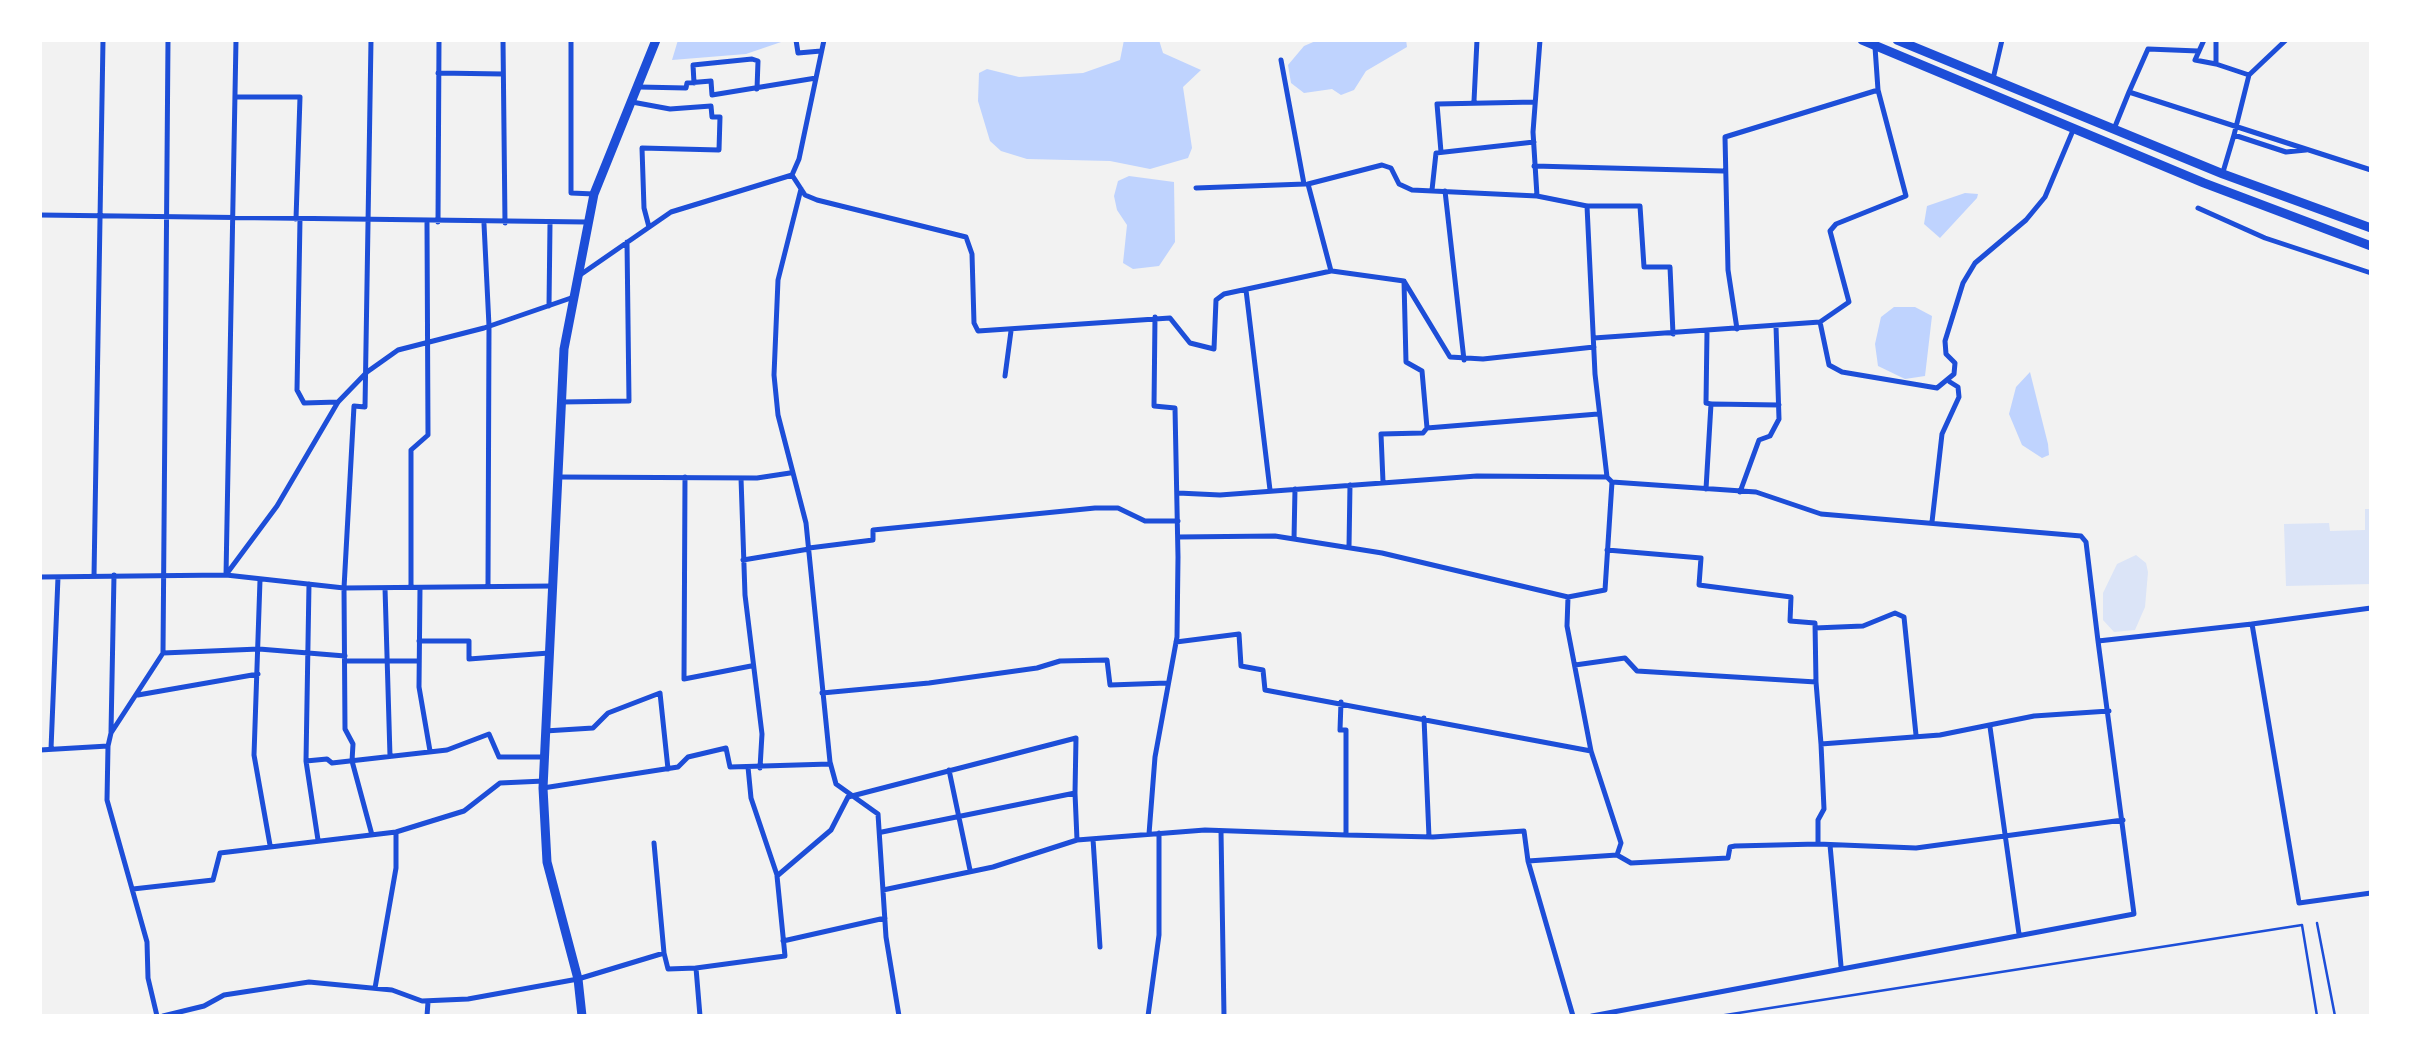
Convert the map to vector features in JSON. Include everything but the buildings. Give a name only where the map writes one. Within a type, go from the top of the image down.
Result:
[{"type":"highway","points":[[582,1016],[578,979],[547,862],[544,784],[561,402],[571,298],[586,222],[629,101],[656,40]]},
{"type":"highway","points":[[1862,40],[2204,183],[2371,246]]},
{"type":"highway","points":[[1896,40],[2222,174],[2371,228]]},
{"type":"street","points":[[94,576],[103,40]]},
{"type":"street","points":[[168,40],[163,653],[112,733],[108,746],[107,800],[147,942],[148,978],[160,1016],[204,1006],[224,995],[308,982],[375,988],[428,1002],[480,998],[578,979],[664,953]]},
{"type":"street","points":[[226,575],[236,40]]},
{"type":"street","points":[[371,40],[366,407],[354,406],[344,658],[345,729],[353,744],[352,761],[372,835]]},
{"type":"street","points":[[438,40],[438,222]]},
{"type":"street","points":[[503,40],[505,223]]},
{"type":"street","points":[[572,40],[571,193],[594,194]]},
{"type":"street","points":[[796,40],[798,52],[821,51]]},
{"type":"street","points":[[574,279],[671,212],[792,175],[799,159],[824,40]]},
{"type":"street","points":[[1474,101],[1477,40]]},
{"type":"street","points":[[1537,196],[1534,142],[1540,40]]},
{"type":"street","points":[[1993,78],[2002,40]]},
{"type":"street","points":[[2204,40],[2195,60],[2249,75]]},
{"type":"street","points":[[2216,40],[2216,64]]},
{"type":"street","points":[[2222,174],[2249,75],[2286,40]]},
{"type":"street","points":[[1594,338],[1820,322],[1849,302],[1830,231],[1836,224],[1906,196],[1878,90],[1875,45]]},
{"type":"street","points":[[2114,129],[2148,49],[2198,52]]},
{"type":"street","points":[[694,82],[693,65],[752,59],[758,61],[758,89]]},
{"type":"street","points":[[1281,60],[1306,184],[1331,271]]},
{"type":"street","points":[[438,73],[503,74]]},
{"type":"street","points":[[636,86],[686,88],[687,83],[711,81],[712,95],[816,78]]},
{"type":"street","points":[[1737,329],[1728,270],[1724,142],[1730,134],[1878,90]]},
{"type":"street","points":[[2129,92],[2371,170]]},
{"type":"street","points":[[235,97],[300,96],[297,390],[304,403],[338,402]]},
{"type":"street","points":[[629,101],[670,109],[711,106],[712,118],[720,117],[719,150],[642,148],[644,208],[649,226]]},
{"type":"street","points":[[1441,152],[1437,104],[1535,102]]},
{"type":"street","points":[[1950,382],[1955,364],[1946,354],[1945,341],[1963,283],[1974,263],[2026,220],[2045,198],[2074,127]]},
{"type":"street","points":[[2234,135],[2286,152],[2310,150]]},
{"type":"street","points":[[1432,190],[1434,156],[1441,152],[1534,142]]},
{"type":"street","points":[[1196,188],[1306,184],[1382,166],[1391,168],[1404,187],[1537,196],[1587,206],[1640,206],[1644,266],[1670,266],[1673,334]]},
{"type":"street","points":[[1534,166],[1723,171]]},
{"type":"street","points":[[792,175],[801,189],[845,209],[966,237],[972,254],[974,323],[978,331],[1010,332],[1155,317],[1177,322],[1190,343],[1214,348],[1216,300],[1331,271],[1404,281]]},
{"type":"street","points":[[801,189],[782,251],[776,308],[776,395],[809,549],[830,764],[836,784],[848,796],[872,808],[882,832],[885,918],[899,1016]]},
{"type":"street","points":[[1446,192],[1464,360]]},
{"type":"street","points":[[1178,537],[1294,539],[1568,597],[1605,590],[1609,479],[1598,414],[1587,206]]},
{"type":"street","points":[[2198,208],[2264,238],[2371,273]]},
{"type":"street","points":[[40,215],[484,224],[586,222]]},
{"type":"street","points":[[411,588],[411,450],[428,435],[424,343],[427,222]]},
{"type":"street","points":[[549,306],[550,223]]},
{"type":"street","points":[[484,224],[489,326],[488,586]]},
{"type":"street","points":[[561,402],[629,400],[627,242]]},
{"type":"street","points":[[1404,281],[1450,357],[1464,360],[1594,347]]},
{"type":"street","points":[[1382,482],[1382,434],[1423,433],[1427,428],[1422,370],[1406,362],[1404,281]]},
{"type":"street","points":[[1246,290],[1270,491]]},
{"type":"street","points":[[226,575],[277,506],[338,402],[364,376],[398,350],[489,326],[571,298]]},
{"type":"street","points":[[1149,834],[1167,683],[1176,642],[1178,537],[1176,408],[1154,406],[1155,317]]},
{"type":"street","points":[[1820,322],[1829,365],[1842,372],[1926,388],[1950,382],[1958,387],[1959,397],[1942,434],[1932,522]]},
{"type":"street","points":[[1740,492],[1759,440],[1774,431],[1779,405],[1776,326]]},
{"type":"street","points":[[1005,376],[1010,332]]},
{"type":"street","points":[[1707,332],[1706,403],[1779,405]]},
{"type":"street","points":[[1706,490],[1712,404]]},
{"type":"street","points":[[1427,428],[1598,414]]},
{"type":"street","points":[[557,478],[741,478],[790,472]]},
{"type":"street","points":[[1178,493],[1270,491],[1477,476],[1609,479],[1756,492],[1821,514],[2081,536],[2086,542],[2134,914],[1592,1016]]},
{"type":"street","points":[[684,478],[684,679],[751,666]]},
{"type":"street","points":[[741,478],[751,666],[762,734],[760,768]]},
{"type":"street","points":[[1349,548],[1350,485]]},
{"type":"street","points":[[1294,539],[1295,488]]},
{"type":"street","points":[[743,560],[873,540],[873,530],[1095,508],[1118,508],[1146,521],[1178,521]]},
{"type":"street","points":[[1607,550],[1703,559],[1699,585],[1789,596],[1790,622],[1813,622],[1824,809],[1818,820],[1818,844]]},
{"type":"street","points":[[112,733],[114,575]]},
{"type":"street","points":[[40,577],[226,575],[344,588],[553,586]]},
{"type":"street","points":[[50,750],[58,577]]},
{"type":"street","points":[[260,580],[254,755],[270,845]]},
{"type":"street","points":[[309,584],[306,761],[318,840]]},
{"type":"street","points":[[385,588],[390,756]]},
{"type":"street","points":[[420,588],[421,715],[430,752]]},
{"type":"street","points":[[1568,597],[1567,626],[1591,751],[1620,831],[1617,855]]},
{"type":"street","points":[[2098,641],[2371,608]]},
{"type":"street","points":[[1815,628],[1864,626],[1895,613],[1904,616],[1916,735]]},
{"type":"street","points":[[2252,624],[2298,903],[2371,892]]},
{"type":"street","points":[[1176,642],[1239,634],[1241,666],[1264,670],[1265,690],[1591,751]]},
{"type":"street","points":[[419,641],[470,641],[470,659],[549,653]]},
{"type":"street","points":[[163,653],[259,649],[418,662]]},
{"type":"street","points":[[1574,665],[1625,658],[1638,671],[1816,682]]},
{"type":"street","points":[[822,693],[929,683],[1037,668],[1060,661],[1107,660],[1110,685],[1167,683]]},
{"type":"street","points":[[136,695],[258,674]]},
{"type":"street","points":[[545,732],[593,728],[608,713],[660,693],[668,769]]},
{"type":"street","points":[[1341,702],[1340,730],[1346,730],[1346,835]]},
{"type":"street","points":[[1821,744],[1990,728],[2034,716],[2109,711]]},
{"type":"street","points":[[1424,718],[1429,837]]},
{"type":"street","points":[[1990,728],[2019,934]]},
{"type":"street","points":[[306,761],[352,761],[430,752],[489,734],[499,757],[544,757]]},
{"type":"street","points":[[777,876],[831,830],[848,796],[1076,738],[1077,840]]},
{"type":"street","points":[[40,750],[108,746]]},
{"type":"street","points":[[134,890],[213,880],[220,852],[396,832],[464,811],[500,783],[544,784],[668,769],[688,757],[726,748],[730,767],[830,764]]},
{"type":"street","points":[[654,843],[668,970],[785,956],[777,876],[751,798],[748,767]]},
{"type":"street","points":[[949,770],[970,871]]},
{"type":"street","points":[[882,832],[1076,793]]},
{"type":"street","points":[[1528,861],[1617,855],[1631,862],[1728,858],[1730,847],[1735,846],[1830,844],[1916,848],[1976,843],[2007,834],[2122,820]]},
{"type":"street","points":[[1221,831],[1224,1016]]},
{"type":"street","points":[[883,890],[970,871],[1077,840],[1221,831],[1429,837],[1524,832],[1528,861],[1573,1016]]},
{"type":"street","points":[[375,988],[396,868],[396,832]]},
{"type":"street","points":[[1148,1016],[1159,935],[1159,833]]},
{"type":"street","points":[[1092,839],[1100,947]]},
{"type":"street","points":[[1830,844],[1842,967]]},
{"type":"street","points":[[784,941],[885,918]]},
{"type":"street","points":[[696,968],[700,1016]]},
{"type":"street","points":[[427,1016],[428,1002]]},
{"type":"lane","points":[[2317,923],[2335,1016]]},
{"type":"lane","points":[[1719,1016],[2302,924],[2317,1016]]},
{"type":"lane","points":[[1762,1016],[1767,1008]]},
{"type":"shaded area","points":[[2365,509],[2371,509],[2371,584],[2286,586],[2284,524],[2329,523],[2330,531],[2365,530]]},
{"type":"shaded area","points":[[2136,555],[2146,563],[2148,572],[2145,607],[2135,630],[2114,632],[2103,620],[2103,593],[2117,564]]},
{"type":"water","points":[[678,40],[787,40],[746,54],[672,60]]},
{"type":"water","points":[[1124,40],[1159,40],[1163,53],[1201,70],[1183,87],[1192,148],[1188,158],[1150,169],[1110,161],[1027,159],[1001,151],[990,141],[978,101],[979,73],[987,69],[1019,77],[1083,73],[1120,60]]},
{"type":"water","points":[[1318,40],[1406,40],[1407,47],[1366,71],[1354,90],[1341,95],[1332,89],[1304,93],[1291,83],[1288,65],[1304,46]]},
{"type":"water","points":[[1129,176],[1174,182],[1175,242],[1159,266],[1133,269],[1123,263],[1127,225],[1114,196],[1118,181]]},
{"type":"water","points":[[1965,193],[1978,194],[1940,238],[1924,224],[1927,206]]},
{"type":"water","points":[[1894,307],[1915,307],[1932,316],[1925,376],[1905,379],[1878,366],[1875,344],[1881,317]]},
{"type":"water","points":[[2030,372],[2048,444],[2049,455],[2042,458],[2022,445],[2009,414],[2016,387]]}]
